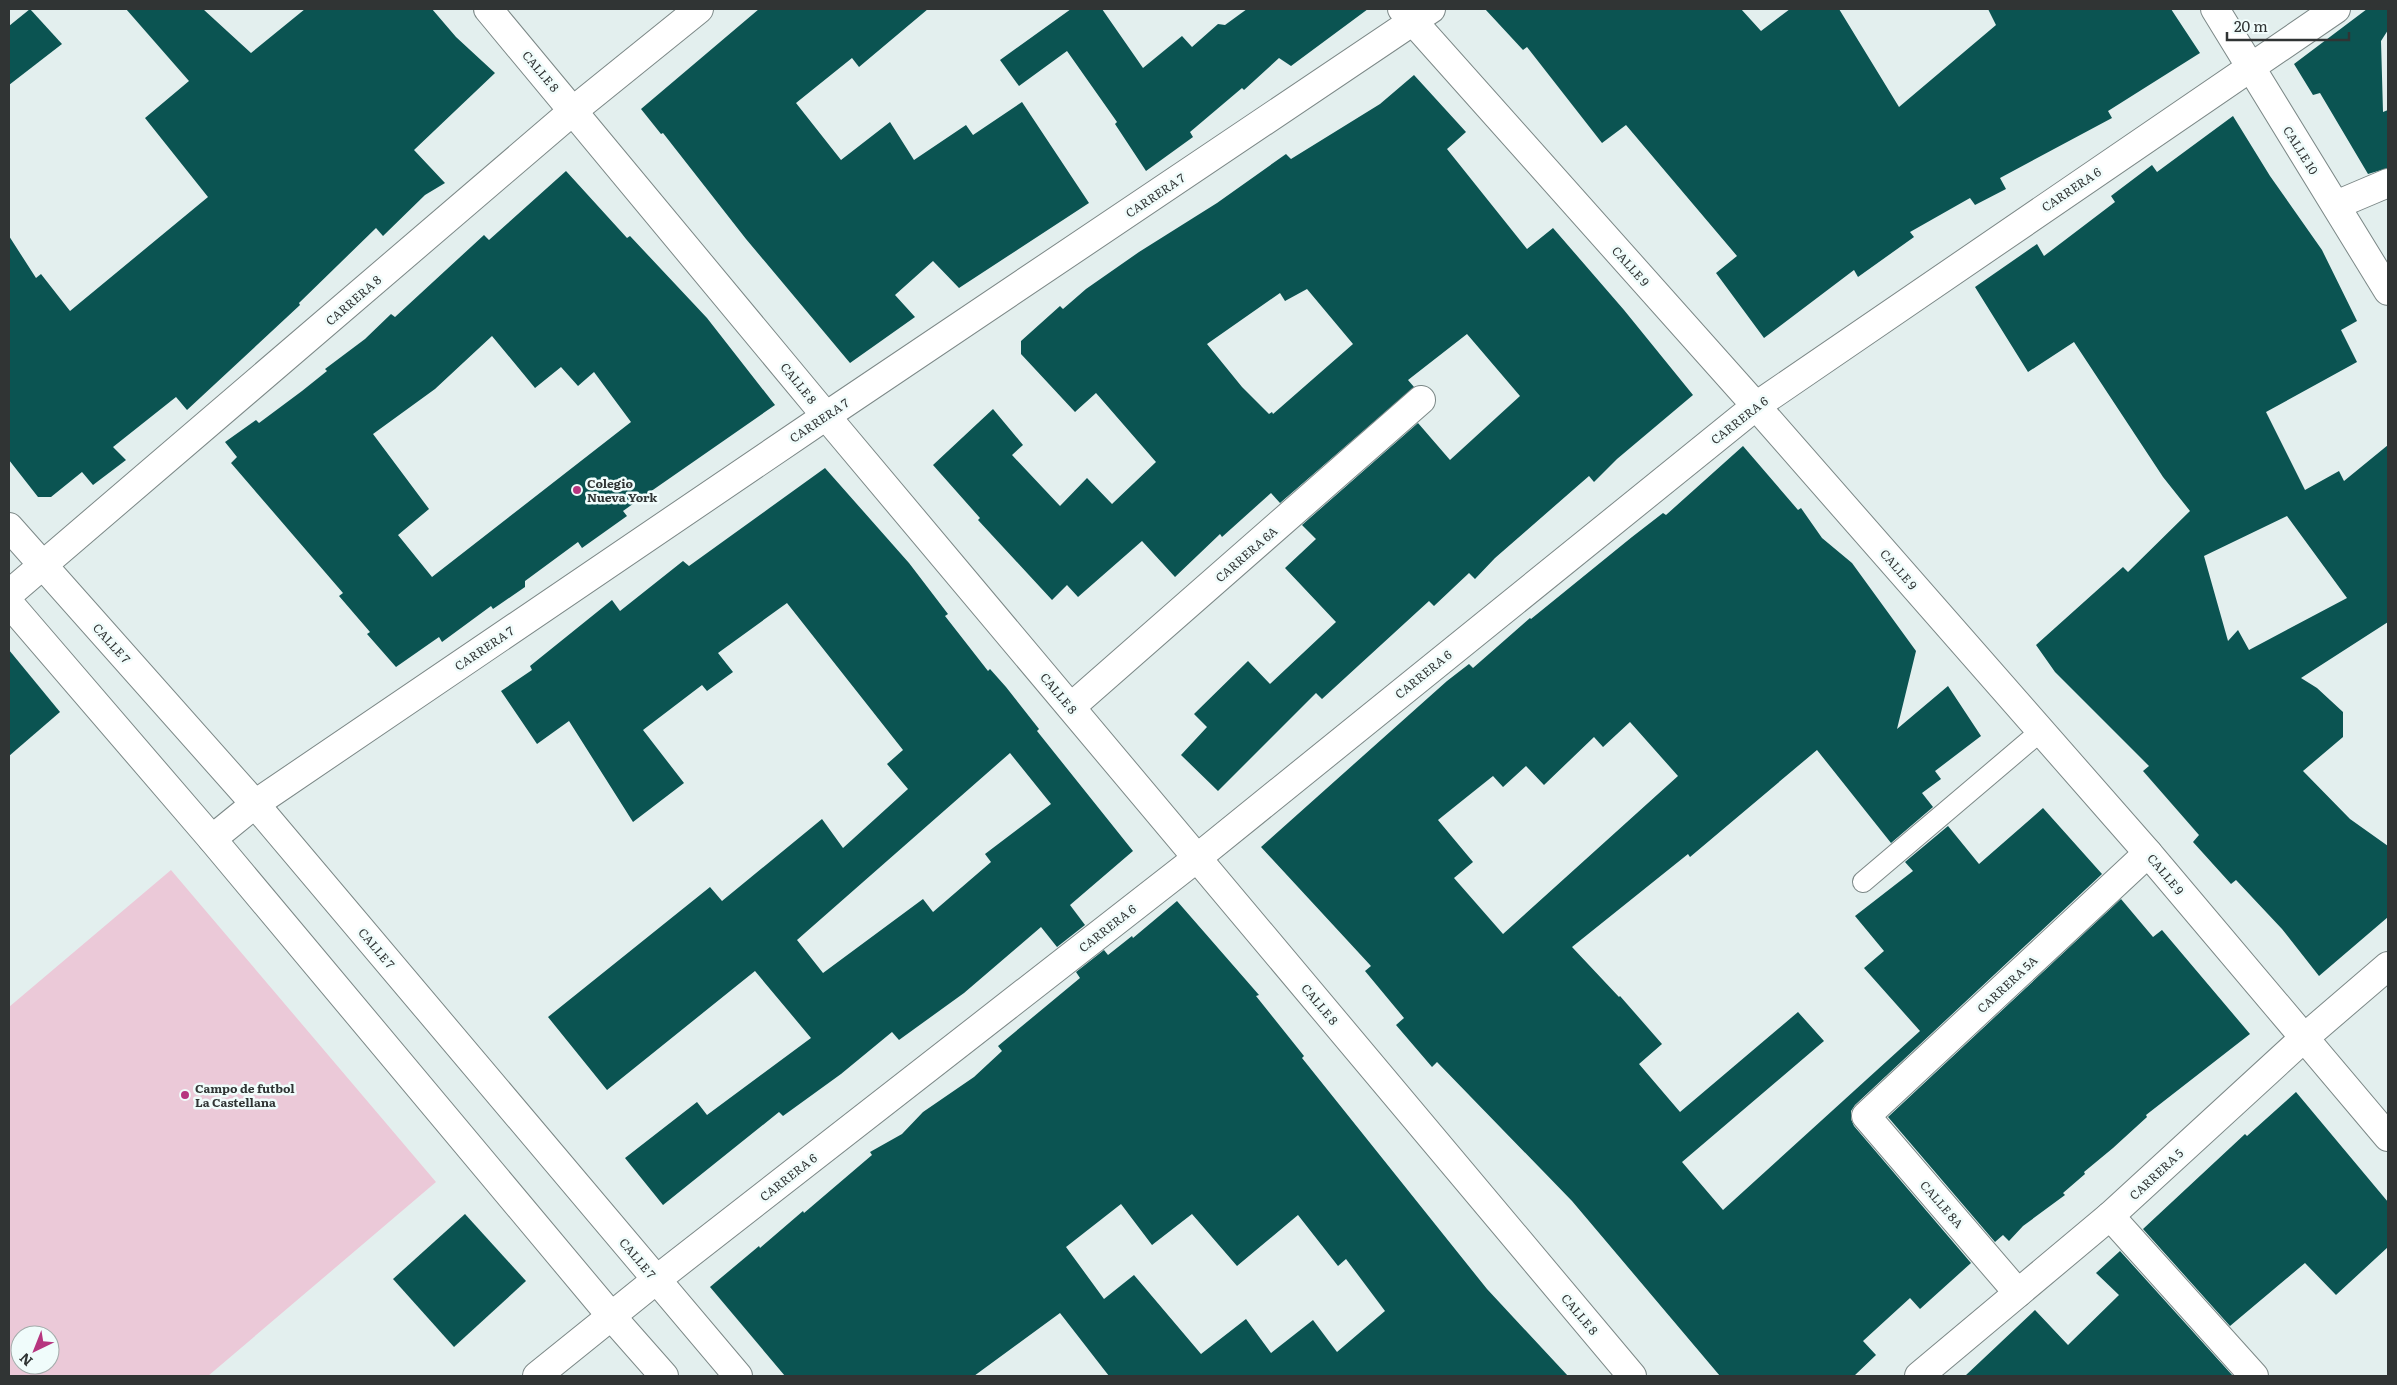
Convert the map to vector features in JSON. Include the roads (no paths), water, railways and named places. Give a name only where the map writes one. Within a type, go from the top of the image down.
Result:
[{"type":"street","name":"CALLE 8","points":[[488,9],[574,110],[826,416],[1632,1376]]},
{"type":"street","name":"CARRERA 8","points":[[9,594],[574,110],[699,9]]},
{"type":"street","name":"CALLE 10","points":[[2215,9],[2388,291]]},
{"type":"street","name":"CARRERA 6","points":[[537,1376],[656,1280],[1197,858],[1756,406],[2336,9]]},
{"type":"street","name":"CALLE 9","points":[[1415,13],[2148,853],[2388,1136]]},
{"type":"street","name":"CARRERA 7","points":[[212,839],[256,804],[1415,13]]},
{"type":"street","points":[[2336,205],[2388,183]]},
{"type":"street","name":"CARRERA 6A","points":[[1071,707],[1421,400]]},
{"type":"street","name":"CALLE 7","points":[[9,527],[256,804],[738,1376]]},
{"type":"street","points":[[9,603],[212,839],[612,1317],[664,1376]]},
{"type":"street","name":"CARRERA 5A","points":[[1866,1116],[2148,853]]},
{"type":"street","name":"CARRERA 5","points":[[1919,1376],[2110,1216],[2304,1038],[2388,966]]},
{"type":"street","name":"CALLE 8A","points":[[1866,1116],[2018,1293]]},
{"type":"street","points":[[2110,1216],[2254,1376]]},
{"type":"lane","points":[[1863,882],[2041,731]]},
{"type":"place","name":"Colegio Nueva York","points":[[577,490]]},
{"type":"place","name":"Campo de futbol La Castellana","points":[[185,1095]]}]
